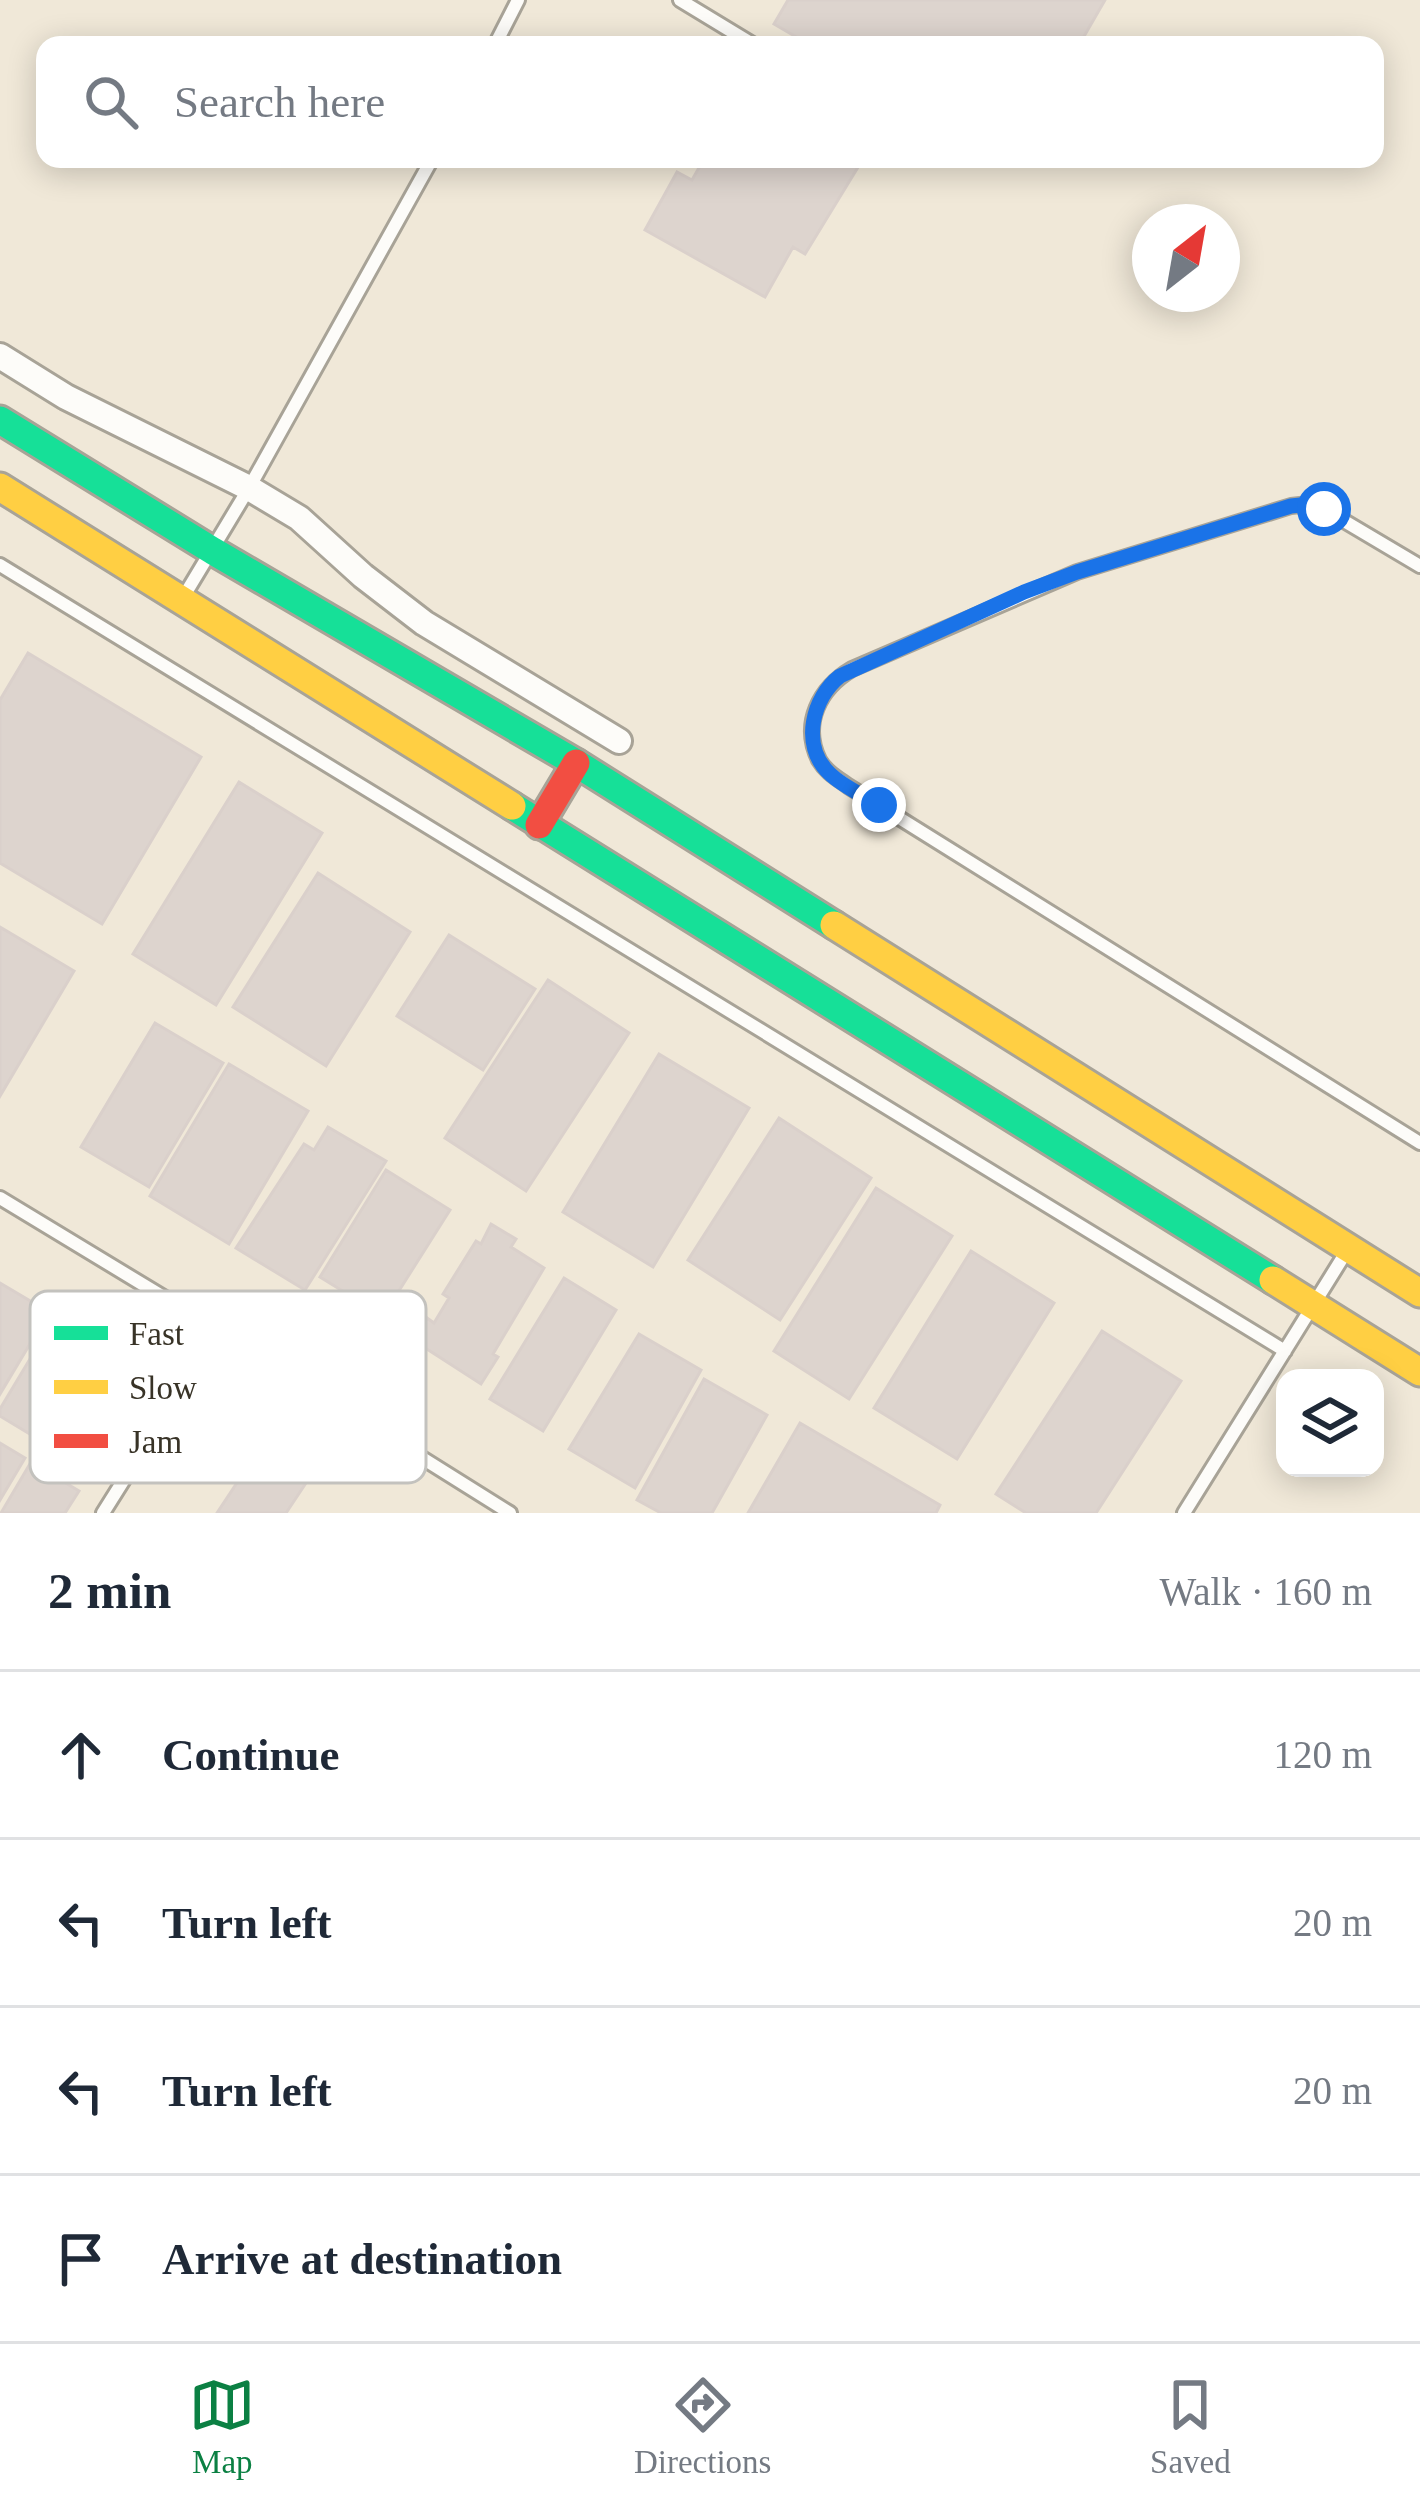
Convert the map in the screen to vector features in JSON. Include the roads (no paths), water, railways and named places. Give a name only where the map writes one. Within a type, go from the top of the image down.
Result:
[{"type":"main road","points":[[0,420],[576,764],[1420,1293]]},
{"type":"main road","points":[[0,487],[1420,1372]]},
{"type":"main road","points":[[539,825],[576,764]]},
{"type":"street","points":[[0,356],[66,397],[299,518],[424,622],[620,741]]},
{"type":"lane","points":[[500,36],[518,0]]},
{"type":"lane","points":[[680,0],[739,36]]},
{"type":"lane","points":[[182,599],[214,550],[427,168]]},
{"type":"lane","points":[[1420,566],[1324,509],[1310,504],[1291,506],[1077,572],[852,668],[820,696],[813,728],[820,761],[848,786],[1420,1143]]},
{"type":"lane","points":[[0,565],[1285,1351]]},
{"type":"lane","points":[[0,1198],[154,1291]]},
{"type":"lane","points":[[1184,1513],[1348,1249]]},
{"type":"lane","points":[[426,1460],[510,1513]]},
{"type":"lane","points":[[103,1513],[122,1483]]}]
